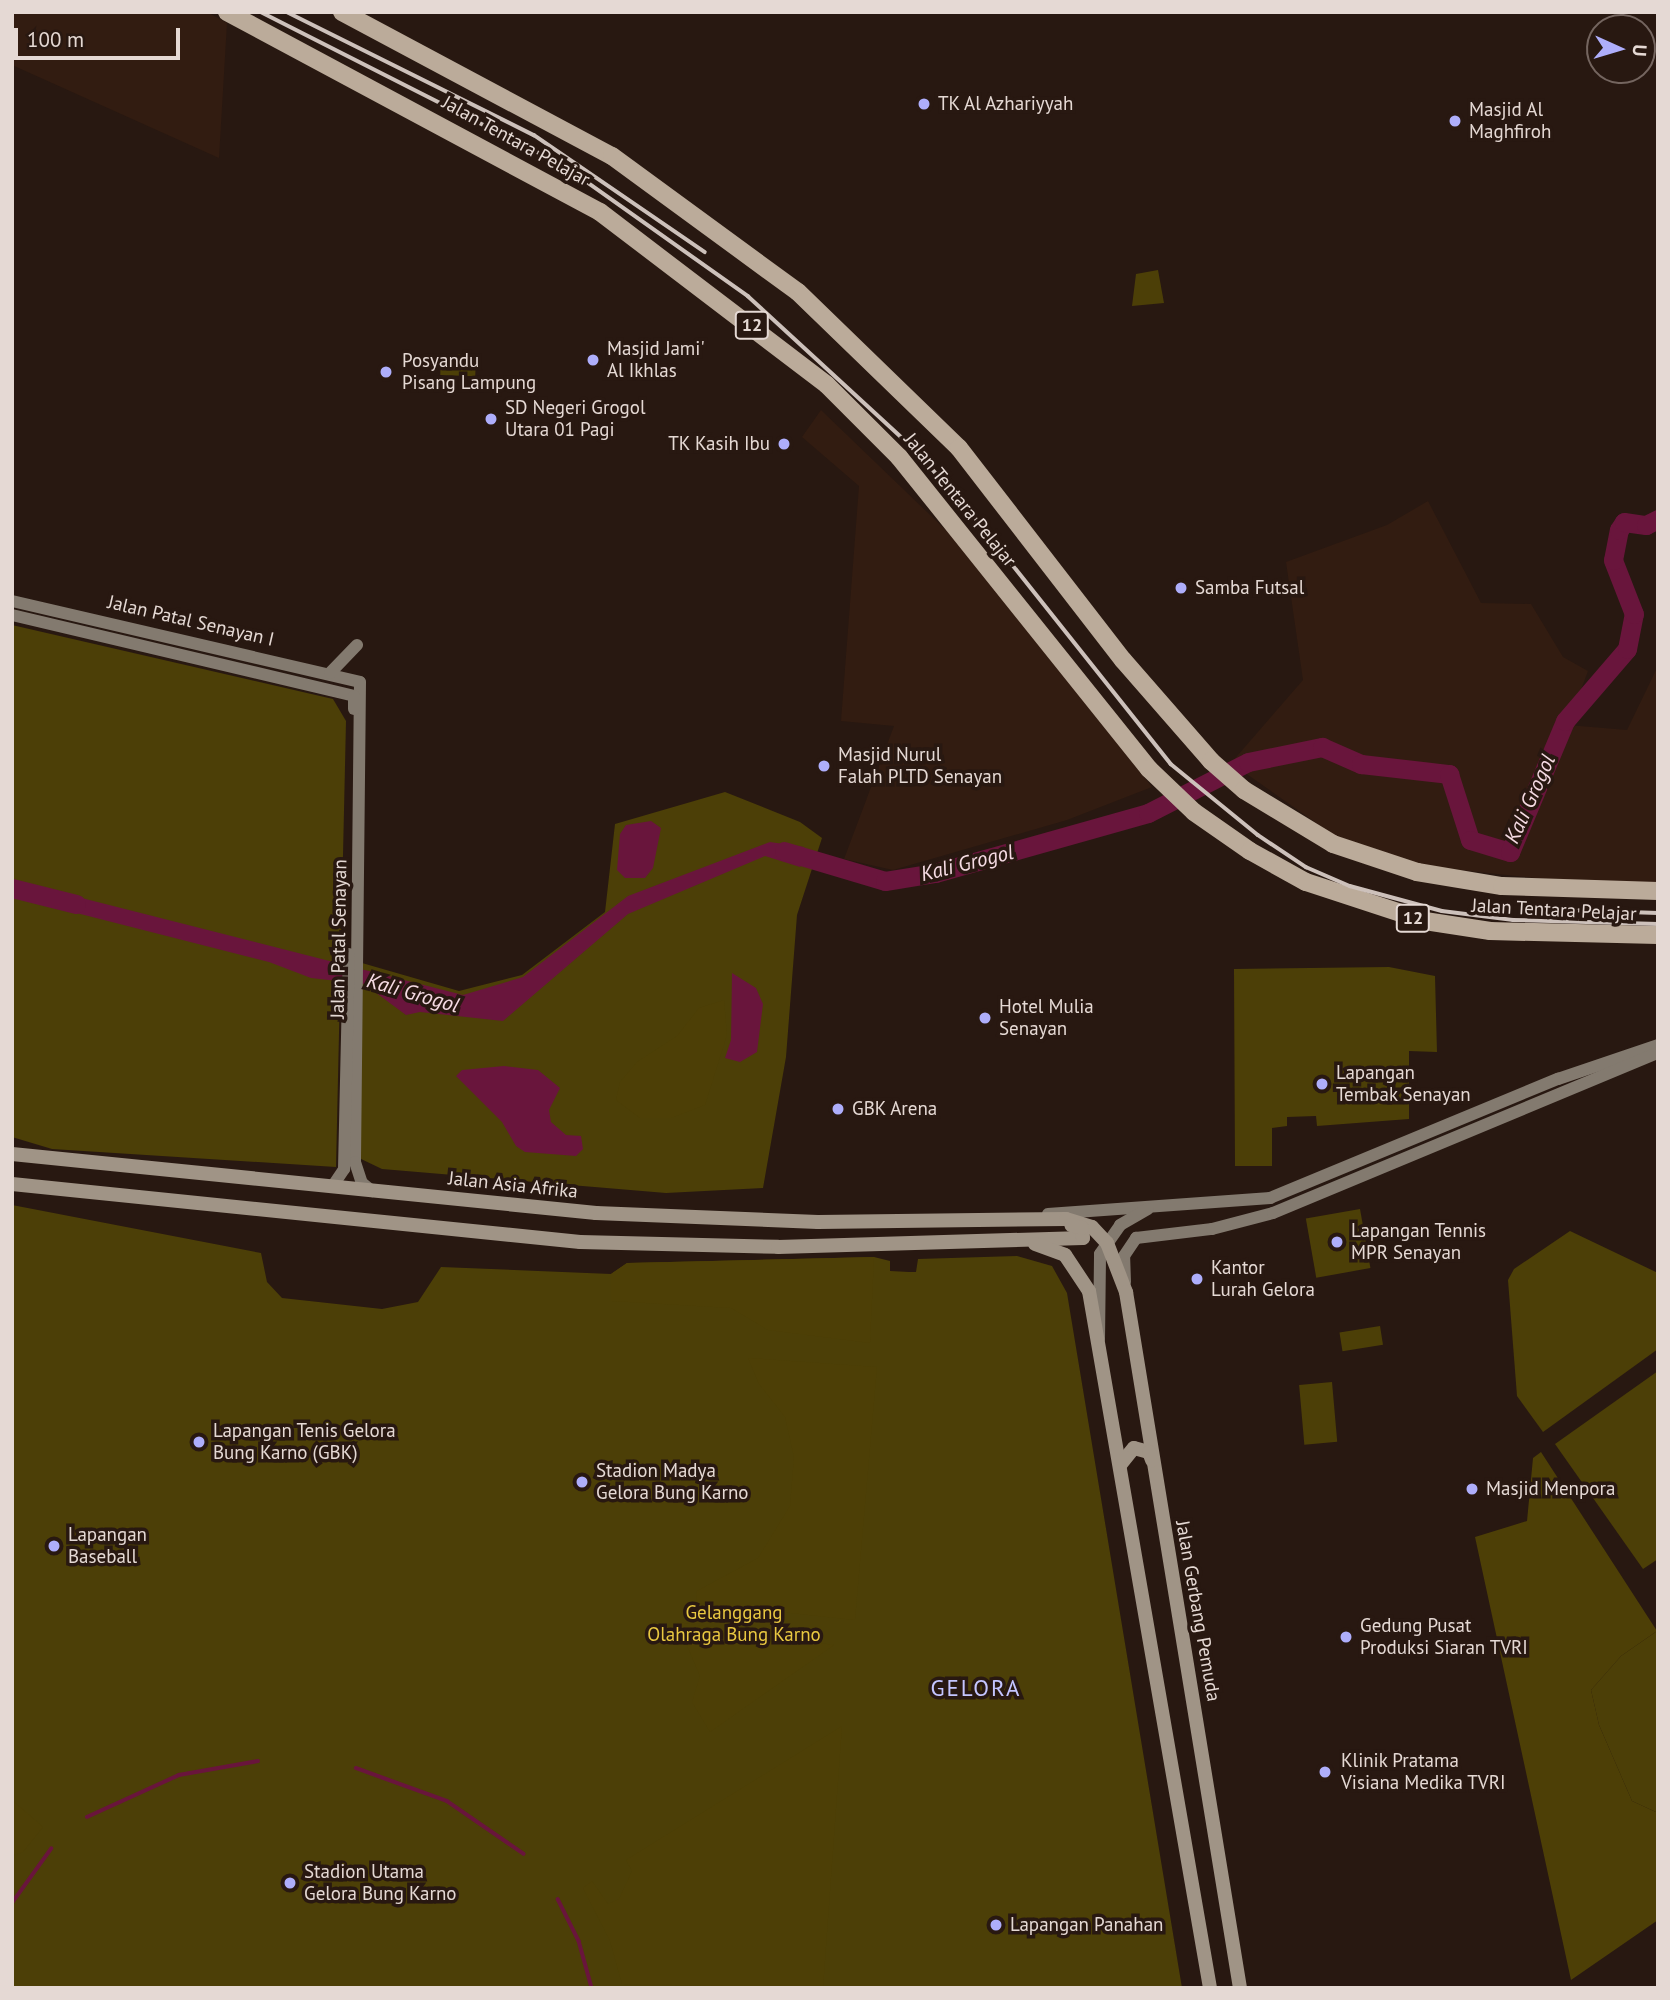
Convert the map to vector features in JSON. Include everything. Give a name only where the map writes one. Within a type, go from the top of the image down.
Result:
[{"type":"highway","name":"Jalan Tentara Pelajar","points":[[227,12],[600,212],[827,385],[899,457],[1165,787],[1194,811],[1306,882],[1425,921],[1490,931],[1658,935]]},
{"type":"highway","name":"Jalan Tentara Pelajar","points":[[342,12],[612,156],[798,292],[959,448],[1123,660],[1211,761],[1244,790],[1333,844],[1417,872],[1502,886],[1658,891]]},
{"type":"main road","name":"Jalan Patal Senayan I","points":[[12,601],[360,682]]},
{"type":"main road","name":"Jalan Patal Senayan I","points":[[12,615],[354,696]]},
{"type":"main road","points":[[330,673],[357,645]]},
{"type":"main road","name":"Jalan Patal Senayan","points":[[332,1187],[344,1169],[360,682]]},
{"type":"main road","name":"Jalan Patal Senayan","points":[[353,955],[354,696]]},
{"type":"main road","name":"Jalan Patal Senayan","points":[[352,985],[355,1162],[359,1177],[372,1191]]},
{"type":"main road","points":[[1012,1220],[1076,1210],[1148,1209],[1270,1198],[1558,1079],[1658,1045]]},
{"type":"main road","points":[[1126,1293],[1124,1256],[1136,1238],[1213,1229],[1273,1213],[1417,1157],[1560,1089],[1658,1054]]},
{"type":"main road","name":"Jalan Asia Afrika","points":[[12,1154],[130,1170],[596,1213],[818,1222],[1012,1220]]},
{"type":"main road","points":[[12,1163],[80,1164]]},
{"type":"main road","points":[[130,1170],[99,1176],[97,1184],[154,1200]]},
{"type":"main road","points":[[12,1184],[568,1242],[778,1247],[1005,1241],[1084,1235],[1075,1225],[1012,1220]]},
{"type":"main road","points":[[12,1191],[154,1200]]},
{"type":"main road","points":[[1098,1341],[1102,1317],[1096,1274],[1107,1243],[1120,1225],[1148,1209]]},
{"type":"main road","points":[[1012,1220],[1081,1222],[1107,1243]]},
{"type":"main road","points":[[1005,1241],[1056,1250],[1074,1265],[1089,1291],[1210,1988]]},
{"type":"main road","name":"Jalan Gerbang Pemuda","points":[[1107,1243],[1126,1293],[1240,1988]]},
{"type":"main road","points":[[1120,1465],[1134,1448],[1149,1452],[1153,1463]]},
{"type":"shaded area","points":[[12,12],[207,12],[227,23],[219,158],[12,65]]},
{"type":"shaded area","points":[[821,410],[954,538],[1152,787],[1067,820],[893,870],[844,859],[894,726],[841,721],[859,486],[802,437]]},
{"type":"shaded area","points":[[1428,501],[1481,603],[1531,604],[1563,657],[1588,671],[1568,725],[1627,730],[1658,666],[1658,891],[1412,865],[1332,834],[1231,763],[1303,680],[1286,562],[1387,525]]},
{"type":"shaded area","points":[[724,1000],[727,1035],[705,1105],[671,1118],[640,1118],[616,1100],[620,1082],[637,1062],[677,1036],[699,1008]]},
{"type":"shaded area","points":[[874,1257],[870,1343],[768,1330],[731,1308],[611,1301],[611,1274],[627,1263]]},
{"type":"shaded area","points":[[748,1358],[877,1367],[855,1620],[696,1603],[697,1591],[758,1558],[790,1506],[794,1457],[785,1417],[759,1384]]},
{"type":"shaded area","points":[[1541,1452],[1657,1631],[1621,1656],[1591,1690],[1599,1725],[1632,1801],[1658,1813],[1658,1920],[1571,1980],[1475,1537],[1527,1521],[1533,1458]]},
{"type":"shaded area","points":[[677,1622],[834,1645],[710,1732],[692,1702],[700,1676]]},
{"type":"shaded area","points":[[842,1726],[823,1988],[622,1984],[610,1941],[583,1888],[592,1881],[608,1904],[619,1899],[632,1871],[626,1860]]},
{"type":"shaded area","points":[[12,1800],[43,1827],[23,1852],[12,1856]]},
{"type":"green space","points":[[1158,270],[1164,303],[1132,306],[1136,274]]},
{"type":"green space","points":[[441,354],[476,355],[475,376],[440,375]]},
{"type":"green space","points":[[12,625],[333,699],[346,721],[336,1167],[52,1149],[12,1137]]},
{"type":"green space","points":[[725,792],[800,822],[822,838],[797,915],[786,1057],[763,1188],[666,1193],[382,1169],[359,1158],[362,963],[459,991],[522,975],[605,912],[615,824]]},
{"type":"green space","name":"Lapangan Tembak Senayan","points":[[1389,967],[1435,976],[1437,1052],[1409,1051],[1409,1119],[1317,1126],[1316,1116],[1287,1117],[1287,1126],[1272,1128],[1272,1166],[1235,1166],[1234,969]]},
{"type":"green space","name":"Gelanggang Olahraga Bung Karno","points":[[12,1205],[261,1253],[267,1282],[282,1298],[382,1309],[418,1302],[441,1267],[611,1274],[627,1263],[874,1257],[890,1261],[890,1271],[916,1272],[918,1259],[1017,1256],[1052,1266],[1067,1293],[1182,1988],[12,1988]]},
{"type":"green space","name":"Lapangan Tennis MPR Senayan","points":[[1360,1209],[1370,1268],[1316,1278],[1306,1219]]},
{"type":"green space","points":[[1570,1231],[1658,1273],[1658,1349],[1543,1432],[1517,1396],[1508,1280],[1514,1269]]},
{"type":"green space","points":[[1380,1326],[1383,1345],[1342,1351],[1340,1332]]},
{"type":"green space","points":[[1658,1371],[1658,1559],[1643,1569],[1555,1444]]},
{"type":"green space","points":[[1332,1382],[1337,1442],[1304,1445],[1299,1385]]},
{"type":"green space","points":[[1657,1631],[1658,1813],[1632,1801],[1599,1725],[1591,1690],[1621,1656]]},
{"type":"water","points":[[651,821],[661,828],[653,868],[645,878],[625,878],[617,870],[620,834],[626,825]]},
{"type":"water","points":[[770,842],[804,847],[806,860],[800,867],[765,856],[628,914],[503,1021],[420,1012],[406,1015],[364,984],[311,978],[269,962],[49,906],[54,891],[463,995],[523,977],[628,896]]},
{"type":"water","points":[[732,973],[756,988],[763,1004],[757,1052],[740,1062],[725,1058],[731,1040]]},
{"type":"water","points":[[504,1066],[538,1070],[560,1088],[549,1110],[551,1122],[566,1135],[581,1136],[583,1149],[576,1156],[525,1152],[516,1146],[502,1122],[456,1076],[462,1070]]},
{"type":"waterway","name":"Kali Grogol","points":[[784,851],[885,881],[935,873],[1148,813],[1248,762],[1322,747],[1361,764],[1449,774],[1470,840],[1510,852],[1565,721],[1627,649],[1634,614],[1613,560],[1619,530],[1624,522],[1646,525],[1658,519]]},
{"type":"waterway","name":"Kali Grogol","points":[[12,888],[76,904]]},
{"type":"waterway","points":[[87,1817],[179,1775],[258,1761]]},
{"type":"waterway","points":[[356,1768],[447,1801],[524,1854]]},
{"type":"waterway","points":[[12,1903],[51,1849]]},
{"type":"waterway","points":[[558,1899],[579,1941],[592,1988]]},
{"type":"railway","points":[[261,12],[563,165],[748,296],[912,447],[965,505],[1171,764],[1258,835],[1306,867],[1350,886],[1442,911],[1513,920],[1658,924]]},
{"type":"railway","points":[[287,12],[534,135],[705,252]]},
{"type":"railway","points":[[1567,910],[1658,913]]},
{"type":"place","name":"TK Al Azhariyyah","points":[[924,104]]},
{"type":"place","name":"Masjid Al Maghfiroh","points":[[1455,121]]},
{"type":"place","name":"Masjid Jami' Al Ikhlas","points":[[593,360]]},
{"type":"place","name":"Posyandu Pisang Lampung","points":[[386,372]]},
{"type":"place","name":"SD Negeri Grogol Utara 01 Pagi","points":[[491,419]]},
{"type":"place","name":"TK Kasih Ibu","points":[[784,444]]},
{"type":"place","name":"Samba Futsal","points":[[1181,588]]},
{"type":"place","name":"Masjid Nurul Falah PLTD Senayan","points":[[824,766]]},
{"type":"place","name":"Hotel Mulia Senayan","points":[[985,1018]]},
{"type":"place","name":"Lapangan Tembak Senayan","points":[[1322,1084]]},
{"type":"place","name":"GBK Arena","points":[[838,1109]]},
{"type":"place","name":"Lapangan Tennis MPR Senayan","points":[[1337,1242]]},
{"type":"place","name":"Kantor Lurah Gelora","points":[[1197,1279]]},
{"type":"place","name":"Lapangan Tenis Gelora Bung Karno (GBK)","points":[[199,1442]]},
{"type":"place","name":"Stadion Madya Gelora Bung Karno","points":[[582,1482]]},
{"type":"place","name":"Masjid Menpora","points":[[1472,1489]]},
{"type":"place","name":"Lapangan Baseball","points":[[54,1546]]},
{"type":"place","name":"Gedung Pusat Produksi Siaran TVRI","points":[[1346,1637]]},
{"type":"place","name":"Klinik Pratama Visiana Medika TVRI","points":[[1325,1772]]},
{"type":"place","name":"Stadion Utama Gelora Bung Karno","points":[[290,1883]]},
{"type":"place","name":"Lapangan Panahan","points":[[996,1925]]},
{"type":"district","name":"GELORA","points":[[976,1688]]}]
